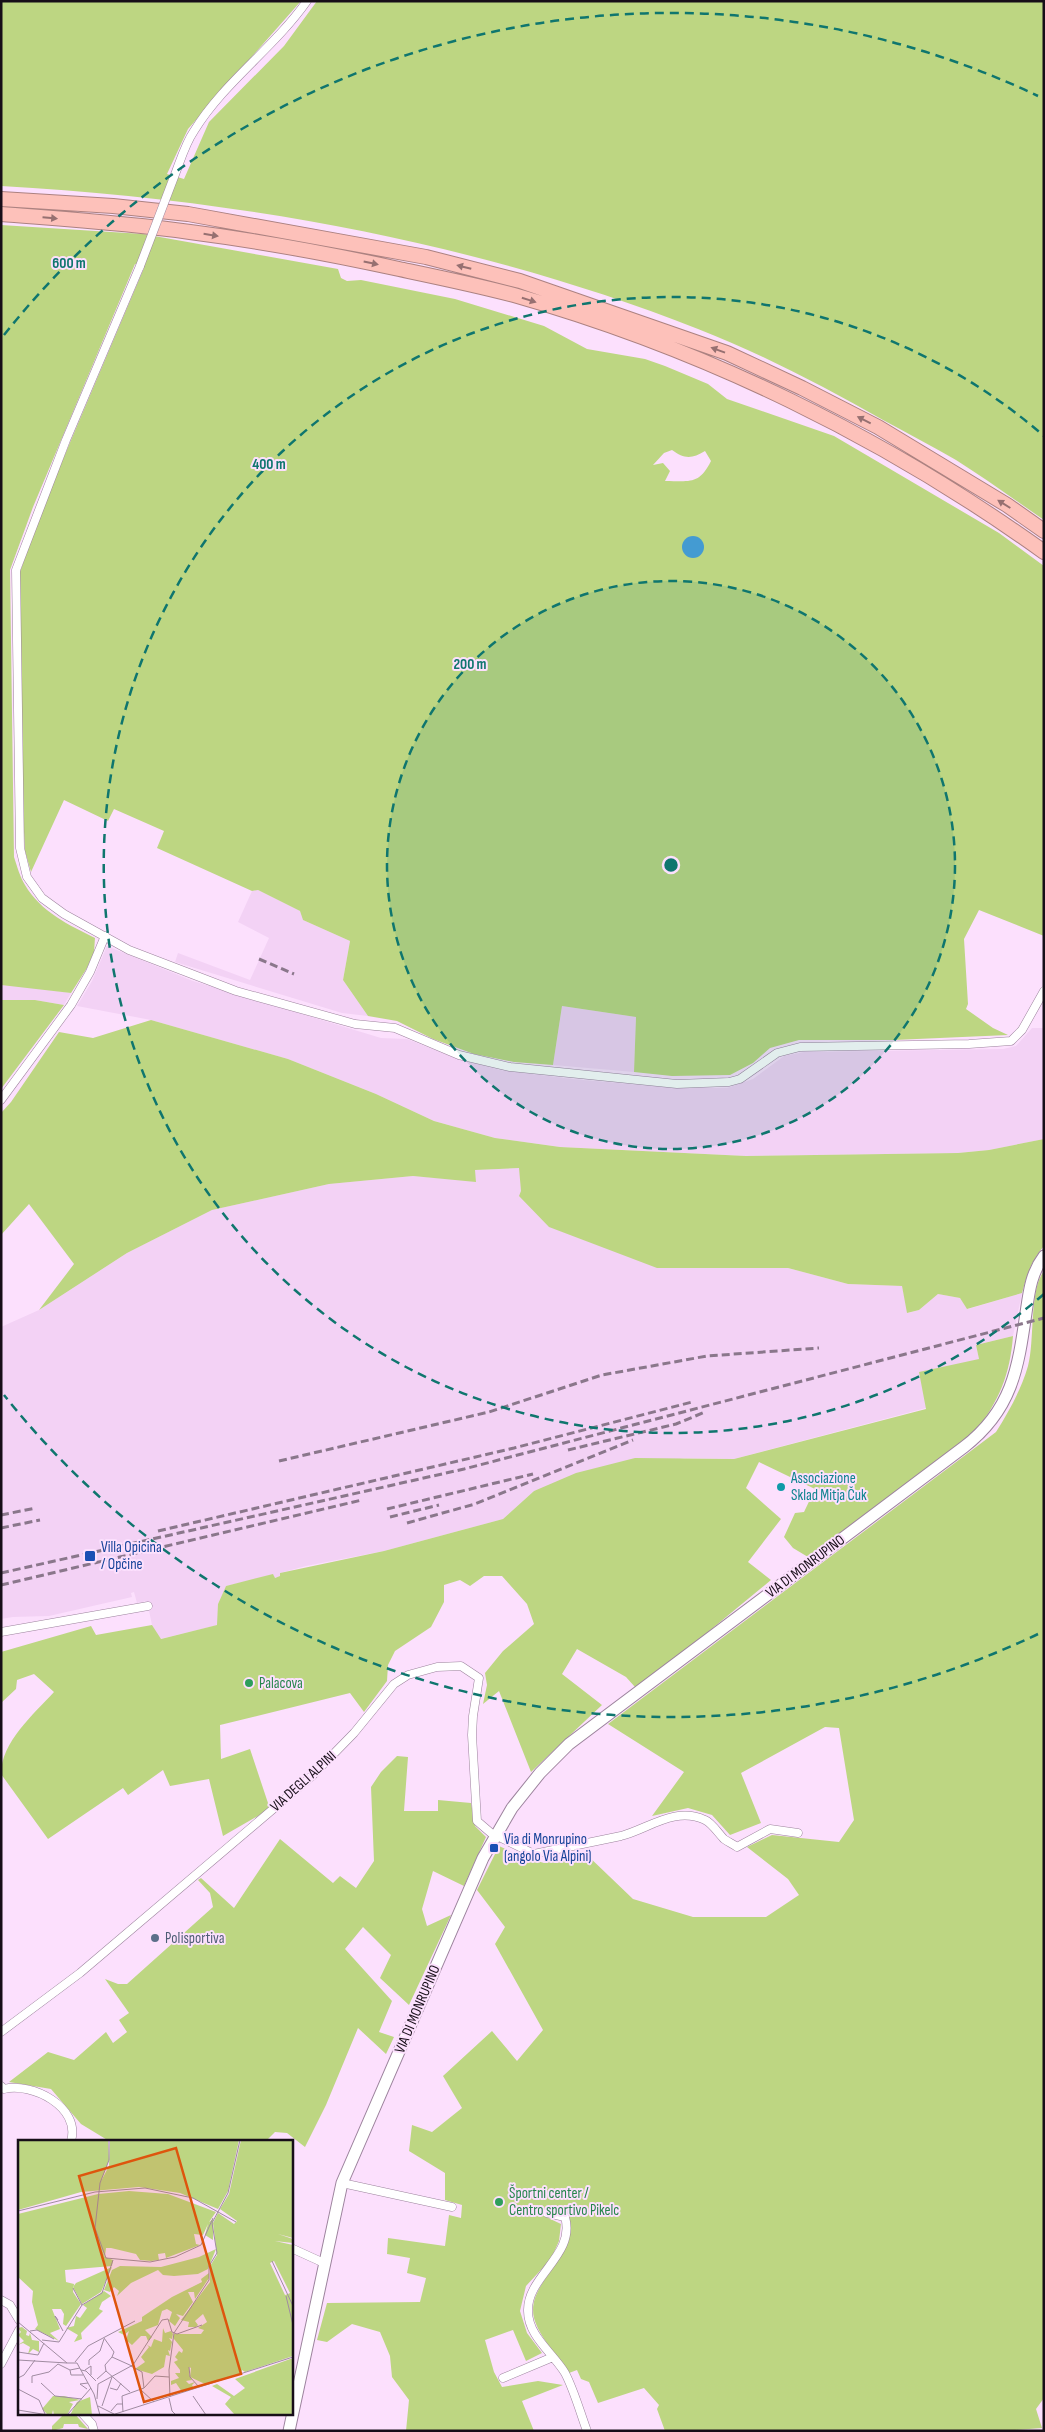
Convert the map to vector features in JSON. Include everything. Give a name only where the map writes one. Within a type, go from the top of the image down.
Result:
[{"type":"highway","points":[[1,198],[113,206],[188,214],[426,257],[520,281],[727,353],[802,388],[878,427],[1007,505],[1044,531]]},
{"type":"highway","points":[[1,214],[190,232],[331,254],[513,295],[616,329],[719,368],[796,402],[872,442],[1001,522],[1044,552]]},
{"type":"main road","name":"VIA DI MONRUPINO","points":[[289,2431],[342,2183],[471,1884],[495,1835],[529,1786],[569,1744],[964,1447],[984,1429],[1003,1404],[1015,1377],[1021,1350],[1030,1285],[1036,1266],[1044,1256]]},
{"type":"street","points":[[307,1],[278,38],[211,108],[193,132],[140,266],[34,519],[16,570],[19,839],[24,868],[36,891],[50,905],[138,954],[236,992],[355,1024],[395,1028],[459,1055],[510,1067],[677,1084],[729,1082],[740,1079],[777,1053],[800,1047],[969,1044],[1011,1041],[1022,1030],[1044,991]]},
{"type":"street","points":[[1,1100],[72,1005],[90,972],[105,936]]},
{"type":"street","points":[[1,1632],[148,1606]]},
{"type":"street","name":"VIA DEGLI ALPINI","points":[[1,2032],[80,1973],[312,1776],[354,1732],[394,1684],[408,1674],[437,1667],[461,1666],[478,1678],[473,1716],[475,1802],[479,1824],[495,1835]]},
{"type":"street","points":[[495,1835],[524,1850],[540,1854],[632,1833],[649,1824],[681,1815],[706,1820],[724,1839],[737,1847],[770,1829],[798,1833]]},
{"type":"street","points":[[1,2086],[4,2089],[12,2087],[33,2089],[51,2098],[70,2122],[71,2140]]},
{"type":"street","points":[[342,2183],[452,2207]]},
{"type":"street","points":[[546,2213],[565,2217],[565,2234],[555,2260],[529,2296],[528,2313],[530,2324],[537,2337],[565,2374],[587,2431]]},
{"type":"street","points":[[292,2248],[324,2263]]},
{"type":"street","points":[[1,2300],[10,2305],[18,2318]]},
{"type":"street","points":[[10,2305],[18,2301]]},
{"type":"street","points":[[1,2364],[18,2332]]},
{"type":"street","points":[[503,2378],[553,2358]]},
{"type":"street","points":[[83,2414],[92,2424],[94,2431]]},
{"type":"shaded area","points":[[258,890],[300,911],[303,920],[350,941],[343,980],[368,1016],[342,1013],[175,962],[178,953],[250,980],[269,938],[238,922],[252,891]]},
{"type":"shaded area","points":[[107,946],[193,981],[381,1038],[407,1039],[455,1058],[500,1070],[572,1079],[675,1088],[727,1088],[753,1079],[784,1056],[804,1052],[1003,1049],[1016,1046],[1032,1028],[1044,1028],[1044,1139],[989,1150],[958,1153],[746,1156],[560,1147],[495,1138],[434,1121],[376,1094],[288,1059],[151,1020],[77,1006],[92,981]]},
{"type":"shaded area","points":[[1,985],[71,993],[64,1005],[35,1000],[1,1000]]},
{"type":"shaded area","points":[[562,1006],[636,1017],[634,1072],[553,1065]]},
{"type":"shaded area","points":[[520,1168],[521,1191],[657,1267],[788,1268],[848,1284],[902,1286],[908,1313],[919,1310],[938,1294],[960,1298],[968,1309],[1022,1293],[1013,1336],[976,1345],[979,1359],[926,1408],[734,1459],[684,1458],[534,1491],[503,1519],[384,1551],[306,1566],[280,1573],[281,1576],[274,1578],[274,1575],[226,1586],[218,1604],[218,1625],[160,1639],[152,1625],[147,1601],[137,1603],[134,1592],[131,1593],[132,1597],[49,1616],[1,1619],[1,1327],[39,1310],[127,1253],[212,1210],[329,1184],[413,1176],[476,1181],[474,1170]]},
{"type":"green space","points":[[1,1],[301,1],[188,129],[167,174],[184,179],[209,122],[284,46],[317,1],[1044,1],[1044,520],[956,460],[815,383],[722,339],[615,298],[443,249],[355,230],[267,214],[178,202],[89,192],[1,186]]},
{"type":"green space","points":[[1,225],[143,234],[338,269],[341,278],[347,281],[361,280],[455,299],[544,326],[587,349],[645,359],[708,384],[727,399],[834,436],[999,533],[1044,566],[1044,936],[979,910],[964,939],[968,1004],[966,1009],[993,1028],[1008,1035],[894,1040],[799,1040],[770,1048],[753,1063],[730,1075],[672,1076],[634,1072],[636,1017],[562,1006],[553,1065],[514,1062],[474,1054],[433,1039],[397,1021],[368,1016],[343,980],[350,941],[303,920],[300,911],[258,890],[252,891],[157,848],[164,831],[114,809],[108,821],[64,800],[31,872],[25,851],[21,773],[20,572],[41,511],[144,268],[135,264],[33,507],[10,570],[14,857],[25,885],[39,903],[56,917],[95,938],[94,952],[87,968],[71,993],[1,985]],"holes":[[[672,450],[688,457],[705,451],[711,461],[707,469],[698,478],[687,481],[665,481],[670,471],[663,463],[653,465],[664,453]]]},
{"type":"green space","points":[[1,1000],[35,1000],[64,1005],[1,1089]]},
{"type":"green space","points":[[151,1020],[288,1059],[376,1094],[434,1121],[495,1138],[560,1147],[746,1156],[958,1153],[989,1150],[1044,1139],[1044,1246],[1033,1263],[1022,1293],[967,1309],[960,1298],[938,1294],[919,1310],[907,1313],[902,1286],[848,1284],[788,1268],[657,1268],[549,1227],[519,1196],[521,1191],[519,1168],[475,1170],[476,1182],[413,1176],[329,1184],[212,1210],[127,1253],[39,1310],[74,1264],[29,1204],[1,1235],[1,1113],[11,1102],[59,1032],[93,1038]]},
{"type":"green space","points":[[1044,1271],[1044,2398],[1036,2409],[1042,2428],[1002,2431],[665,2431],[657,2409],[659,2405],[644,2388],[598,2403],[589,2382],[581,2379],[577,2370],[569,2373],[544,2339],[534,2318],[533,2304],[545,2280],[561,2256],[567,2243],[569,2229],[566,2213],[546,2209],[544,2216],[561,2224],[559,2241],[551,2259],[526,2286],[520,2311],[527,2333],[542,2353],[526,2361],[513,2330],[485,2340],[494,2372],[502,2387],[538,2381],[563,2385],[522,2401],[534,2431],[406,2431],[409,2400],[392,2377],[390,2356],[380,2332],[352,2324],[327,2342],[317,2340],[327,2303],[420,2302],[426,2278],[407,2273],[410,2258],[387,2254],[388,2238],[445,2246],[449,2215],[461,2218],[462,2205],[445,2200],[445,2173],[409,2151],[412,2125],[432,2132],[462,2108],[443,2076],[492,2031],[517,2061],[543,2030],[495,1944],[505,1927],[477,1890],[499,1846],[523,1857],[544,1863],[585,1853],[633,1899],[693,1917],[766,1917],[799,1895],[788,1879],[747,1847],[772,1835],[839,1842],[854,1820],[839,1728],[825,1727],[741,1773],[761,1823],[730,1835],[712,1815],[688,1808],[652,1816],[684,1772],[608,1724],[996,1432],[1014,1400],[1028,1366],[1036,1290],[1039,1279]]},
{"type":"green space","points":[[1013,1336],[1009,1363],[1002,1387],[991,1409],[975,1432],[808,1557],[793,1548],[784,1537],[795,1513],[804,1512],[815,1489],[759,1462],[746,1488],[781,1519],[748,1562],[771,1580],[680,1655],[635,1687],[626,1677],[577,1649],[562,1674],[602,1705],[531,1772],[499,1691],[483,1704],[487,1685],[485,1673],[503,1651],[534,1624],[527,1604],[502,1576],[484,1576],[470,1586],[460,1580],[444,1585],[444,1602],[431,1627],[395,1651],[388,1665],[387,1681],[364,1712],[350,1693],[220,1725],[221,1759],[250,1749],[270,1809],[223,1836],[209,1779],[170,1786],[163,1770],[128,1795],[123,1788],[48,1839],[1,1774],[2,1762],[12,1740],[28,1719],[54,1692],[34,1674],[17,1680],[16,1689],[1,1703],[1,1652],[91,1626],[96,1635],[152,1625],[161,1639],[217,1625],[218,1604],[226,1586],[273,1574],[275,1578],[280,1576],[280,1573],[384,1551],[503,1519],[534,1491],[576,1473],[635,1458],[734,1459],[926,1409],[919,1372],[979,1359],[976,1345]]},
{"type":"green space","points":[[397,1756],[408,1757],[404,1811],[438,1811],[438,1800],[471,1803],[475,1826],[486,1837],[464,1886],[433,1871],[422,1909],[427,1926],[451,1915],[409,2005],[380,1978],[391,1955],[363,1927],[345,1949],[392,2001],[379,2032],[394,2037],[386,2054],[358,2028],[326,2105],[305,2147],[287,2133],[275,2132],[267,2140],[107,2140],[81,2124],[51,2089],[9,2082],[48,2052],[74,2060],[106,2032],[113,2043],[127,2032],[119,2020],[129,2013],[105,1979],[118,1984],[127,1984],[213,1907],[210,1893],[198,1880],[201,1878],[234,1908],[280,1839],[333,1883],[340,1876],[356,1888],[374,1861],[371,1787],[381,1772]]},
{"type":"green space","points":[[64,2414],[75,2414],[88,2429],[79,2427],[78,2424],[64,2424],[63,2428],[52,2431],[52,2426]]},
{"type":"water","points":[[689,536],[697,536],[704,543],[704,551],[697,558],[689,558],[682,551],[682,543]]},
{"type":"railway","points":[[259,959],[294,974]]},
{"type":"railway","points":[[1,1573],[464,1469],[1044,1318]]},
{"type":"railway","points":[[279,1461],[489,1412],[602,1375],[707,1356],[819,1348]]},
{"type":"railway","points":[[158,1531],[514,1448],[692,1402]]},
{"type":"railway","points":[[568,1450],[676,1424],[705,1412]]},
{"type":"railway","points":[[407,1523],[475,1504],[633,1440]]},
{"type":"railway","points":[[387,1509],[533,1474]]},
{"type":"railway","points":[[1,1585],[362,1500]]},
{"type":"railway","points":[[390,1517],[439,1505]]},
{"type":"railway","points":[[1,1515],[36,1508]]},
{"type":"railway","points":[[1,1528],[40,1520]]},
{"type":"place","name":"Associazione Sklad Mitja Čuk","points":[[781,1487]]},
{"type":"place","name":"Villa Opicina / Opčine","points":[[90,1556]]},
{"type":"place","name":"Palacova","points":[[249,1683]]},
{"type":"place","name":"Via di Monrupino (angolo Via Alpini)","points":[[494,1848]]},
{"type":"place","name":"Polisportiva","points":[[155,1938]]},
{"type":"place","name":"Športni center / Centro sportivo Pikelc","points":[[499,2202]]}]
